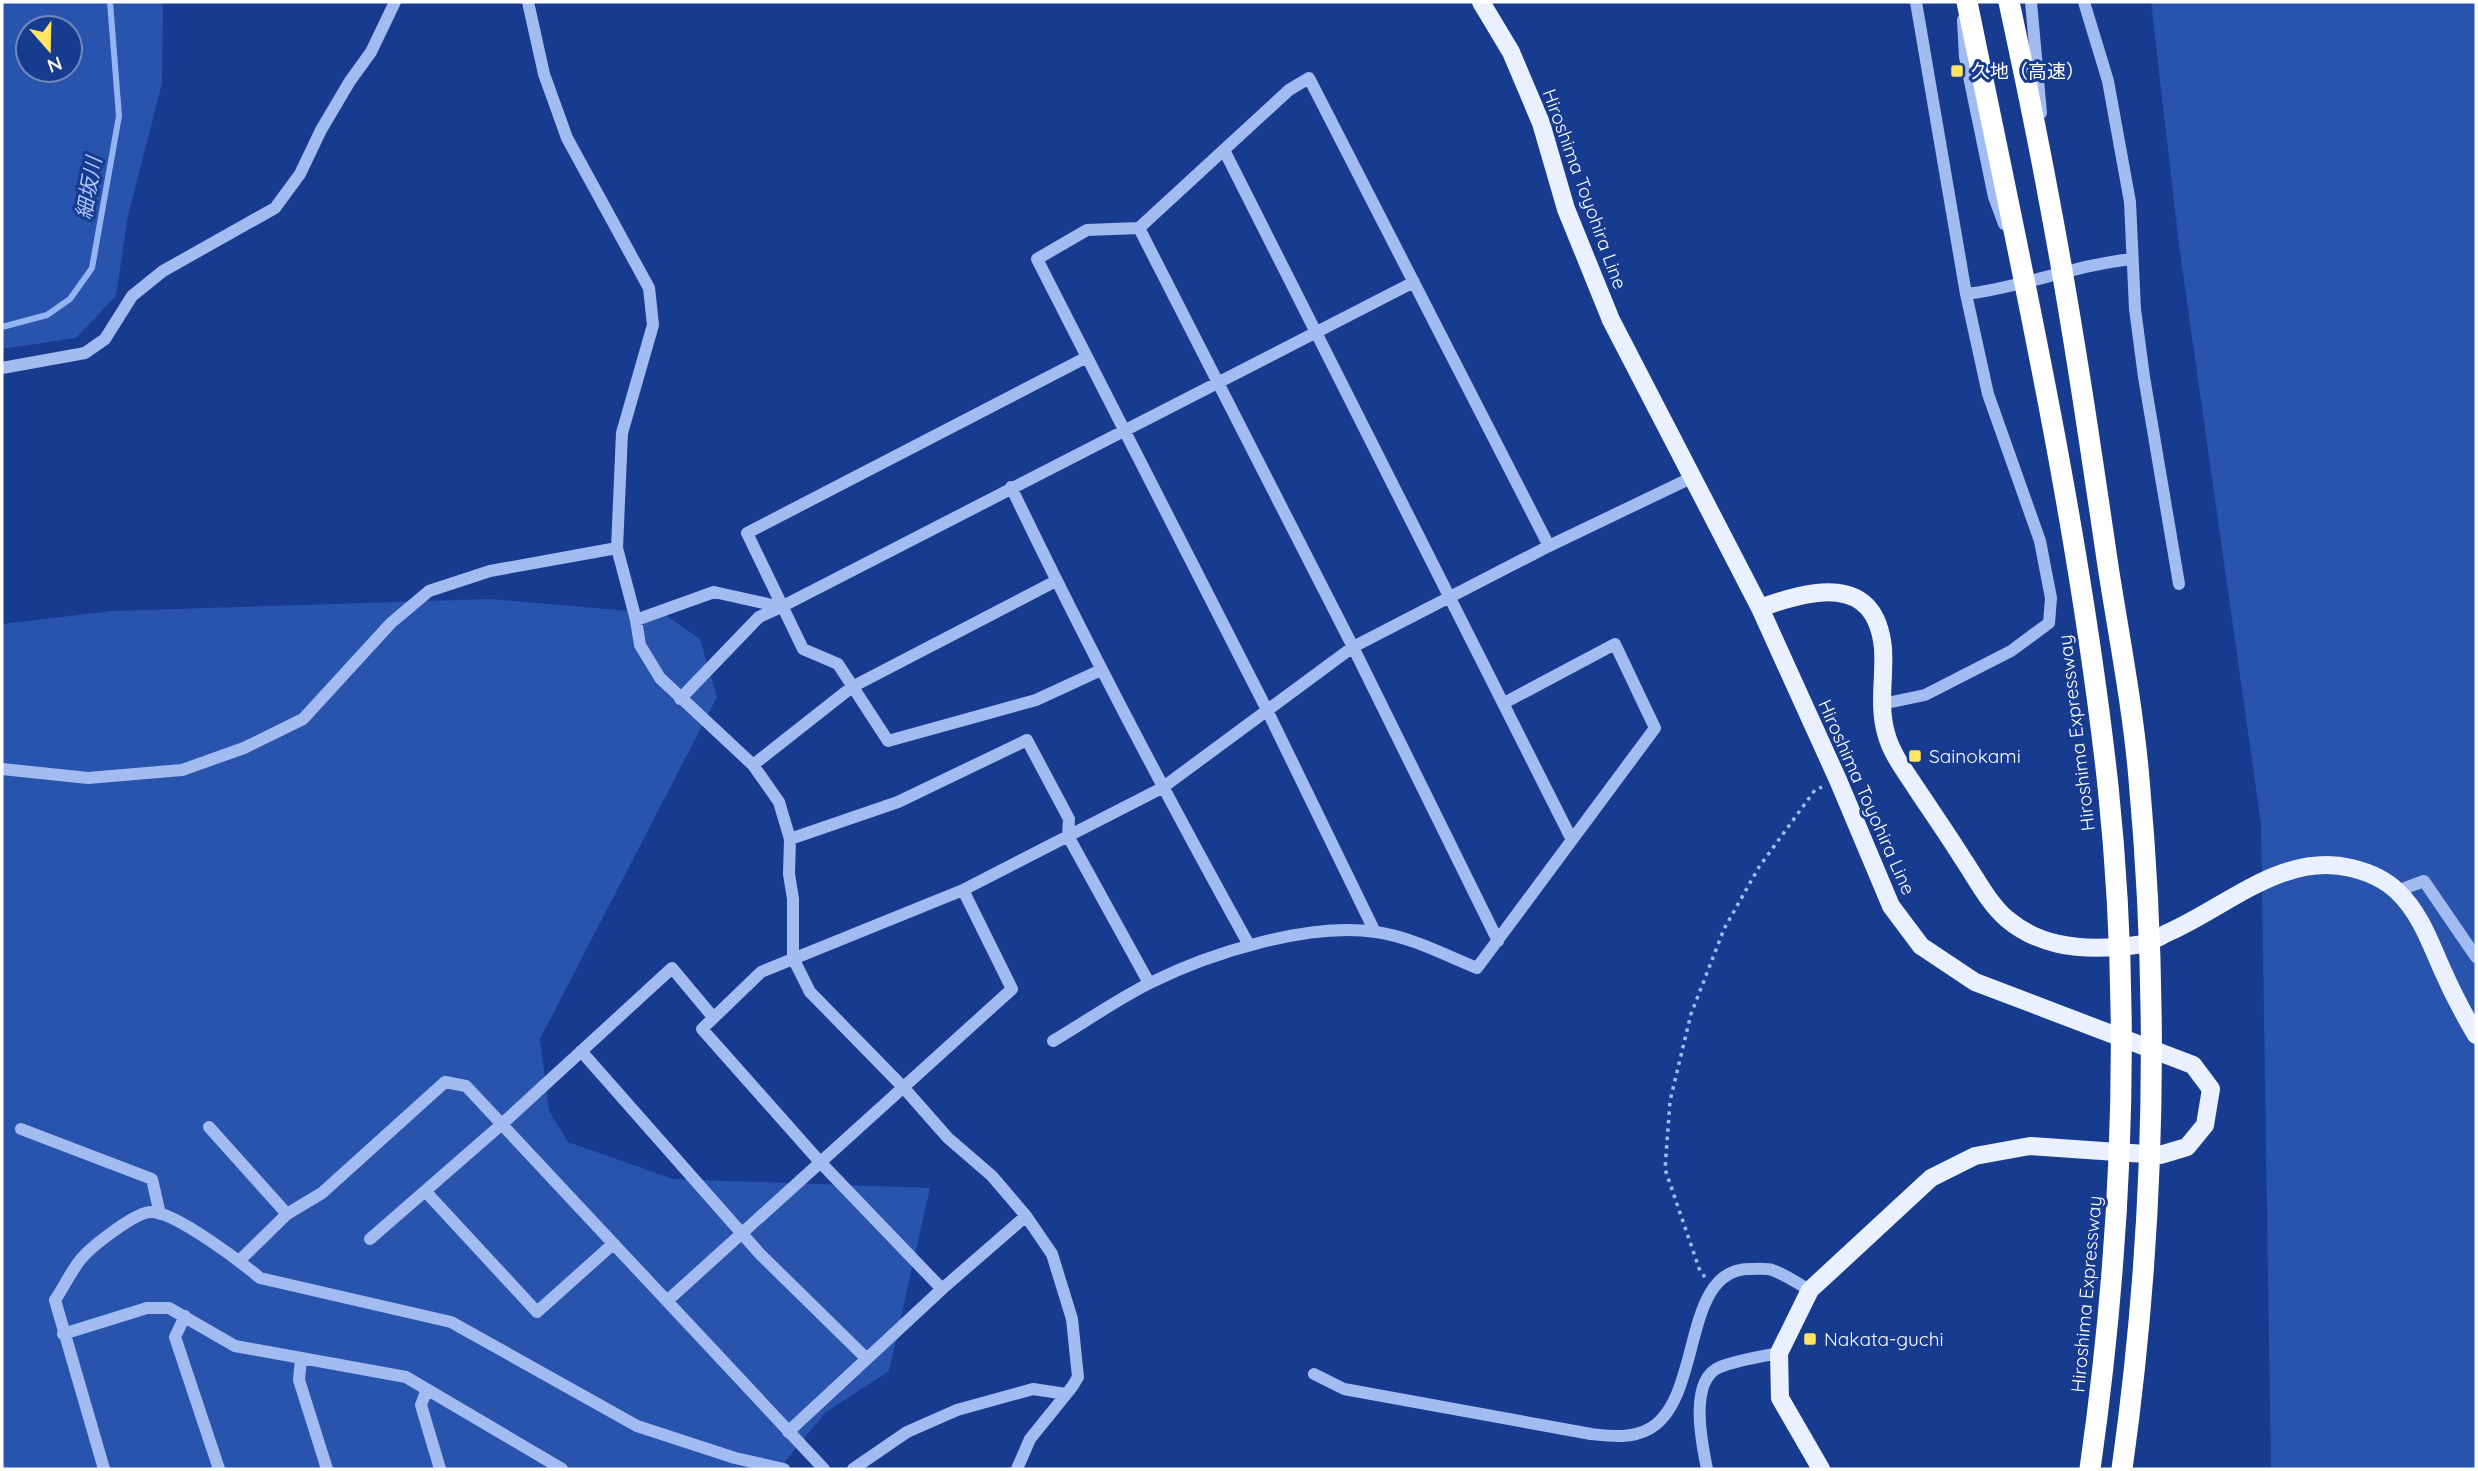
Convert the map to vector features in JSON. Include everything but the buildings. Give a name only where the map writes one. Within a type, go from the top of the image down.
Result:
[{"type":"highway","name":"Hiroshima Expressway","points":[[1967,2],[2071,515],[2108,786],[2119,931],[2120,1090],[2115,1247],[2100,1402],[2090,1469]]},
{"type":"highway","points":[[2009,2],[2049,200],[2098,497],[2139,776],[2149,928],[2152,1086],[2146,1247],[2131,1408],[2122,1469]]},
{"type":"main road","name":"Hiroshima Toyohira Line","points":[[1481,2],[1511,51],[1541,123],[1566,209],[1611,320],[1760,608],[1891,905],[1921,946],[1975,982],[2193,1065],[2211,1088],[2205,1125],[2188,1147],[2160,1155],[2030,1146],[1975,1156],[1931,1178],[1810,1290],[1779,1353],[1780,1398],[1807,1449],[1821,1469]]},
{"type":"main road","points":[[1760,608],[1795,596],[1822,591],[1860,600],[1870,611],[1879,629],[1883,649],[1882,704],[1886,733],[1897,760],[2004,916],[2027,934],[2058,945],[2092,949],[2142,944],[2182,927],[2277,874],[2309,865],[2338,864],[2369,872],[2397,891],[2416,913],[2476,1035]]},
{"type":"street","points":[[2,368],[85,353],[105,339],[132,296],[163,271],[275,208],[300,174],[327,120],[371,52],[395,2]]},
{"type":"street","points":[[528,2],[544,74],[567,138],[649,288],[653,325],[622,433],[617,548],[640,645],[660,678],[753,765],[779,802],[790,839],[793,958],[810,992],[903,1087],[948,1138],[992,1176],[1026,1216],[1052,1254],[1072,1319],[1078,1377],[1030,1439],[1017,1469]]},
{"type":"street","points":[[1882,704],[1925,695],[2011,651],[2049,623],[2051,598],[2040,541],[1988,394],[1966,294],[1916,2]]},
{"type":"street","points":[[1962,2],[1965,57],[1994,197],[2022,271]]},
{"type":"street","points":[[2031,2],[2049,200]]},
{"type":"street","points":[[2084,2],[2109,81],[2130,202],[2135,309],[2179,584]]},
{"type":"street","points":[[1375,932],[1267,710],[1037,259],[1087,230],[1139,228],[1289,90],[1309,78],[1549,546]]},
{"type":"street","points":[[1224,150],[1572,840]]},
{"type":"street","points":[[1139,228],[1353,647],[1498,941]]},
{"type":"street","points":[[1966,294],[1996,290],[2111,261],[2132,259]]},
{"type":"street","points":[[680,699],[759,617],[1414,282]]},
{"type":"street","points":[[1087,357],[747,533],[803,649],[838,664],[888,741],[1036,700],[1101,670]]},
{"type":"street","points":[[942,1289],[820,1162],[702,1029],[713,1017],[761,972],[962,890],[1162,788],[1353,647],[1549,546],[1693,477]]},
{"type":"street","points":[[1011,488],[1162,788],[1249,945]]},
{"type":"street","points":[[2,769],[88,778],[182,770],[244,748],[303,719],[391,623],[429,591],[490,571],[617,548]]},
{"type":"street","points":[[753,765],[852,687],[1056,581]]},
{"type":"street","points":[[636,620],[714,593],[781,607]]},
{"type":"street","points":[[1054,1041],[1149,983],[1249,945],[1321,931],[1375,932],[1400,938],[1477,968],[1655,728],[1615,643],[1504,703]]},
{"type":"street","points":[[790,839],[898,802],[1027,740],[1069,819],[1068,836],[1149,983]]},
{"type":"street","points":[[2397,891],[2424,881],[2476,957]]},
{"type":"street","points":[[667,1301],[1012,989],[962,890]]},
{"type":"street","points":[[370,1238],[502,1124],[671,968],[713,1017]]},
{"type":"street","points":[[581,1051],[741,1232],[867,1359]]},
{"type":"street","points":[[239,1261],[287,1214],[322,1193],[445,1082],[466,1086],[824,1469]]},
{"type":"street","points":[[209,1127],[287,1214]]},
{"type":"street","points":[[21,1129],[152,1180],[160,1214]]},
{"type":"street","points":[[426,1192],[537,1312],[613,1244]]},
{"type":"street","points":[[104,1469],[55,1300],[81,1259],[128,1220],[150,1212],[170,1217],[239,1261],[260,1278],[451,1322],[637,1426],[735,1458],[785,1469]]},
{"type":"street","points":[[788,1432],[942,1289],[1026,1216]]},
{"type":"street","points":[[1314,1374],[1344,1390],[1591,1434],[1622,1437],[1648,1430],[1667,1414],[1680,1392],[1700,1317],[1714,1286],[1737,1268],[1770,1269],[1810,1290]]},
{"type":"street","points":[[63,1334],[147,1308],[169,1308],[235,1346],[406,1377],[562,1469]]},
{"type":"street","points":[[185,1317],[175,1337],[219,1469]]},
{"type":"street","points":[[1707,1469],[1699,1405],[1702,1387],[1717,1368],[1779,1353]]},
{"type":"street","points":[[301,1358],[299,1380],[327,1469]]},
{"type":"street","points":[[427,1389],[421,1405],[440,1469]]},
{"type":"street","points":[[853,1469],[907,1432],[957,1410],[1033,1389],[1066,1394]]},
{"type":"path","points":[[1714,1286],[1699,1271],[1665,1169],[1670,1101],[1690,1014],[1724,929],[1759,867],[1815,790],[1838,780]]},
{"type":"shaded area","points":[[2,2],[163,2],[162,83],[128,216],[116,296],[76,338],[2,349]]},
{"type":"shaded area","points":[[2151,2],[2476,2],[2476,1469],[2271,1469],[2261,824],[2179,245]]},
{"type":"shaded area","points":[[490,599],[664,614],[700,639],[717,697],[540,1039],[549,1111],[568,1142],[673,1179],[930,1188],[889,1371],[826,1412],[779,1469],[2,1469],[2,624],[112,611]]},
{"type":"waterway","name":"細坂川","points":[[2,327],[47,315],[70,299],[92,268],[119,116],[110,2]]},
{"type":"place","name":"久地（高速）","points":[[1957,71]]},
{"type":"place","name":"Sainokami","points":[[1915,756]]},
{"type":"place","name":"Nakata-guchi","points":[[1810,1339]]}]
